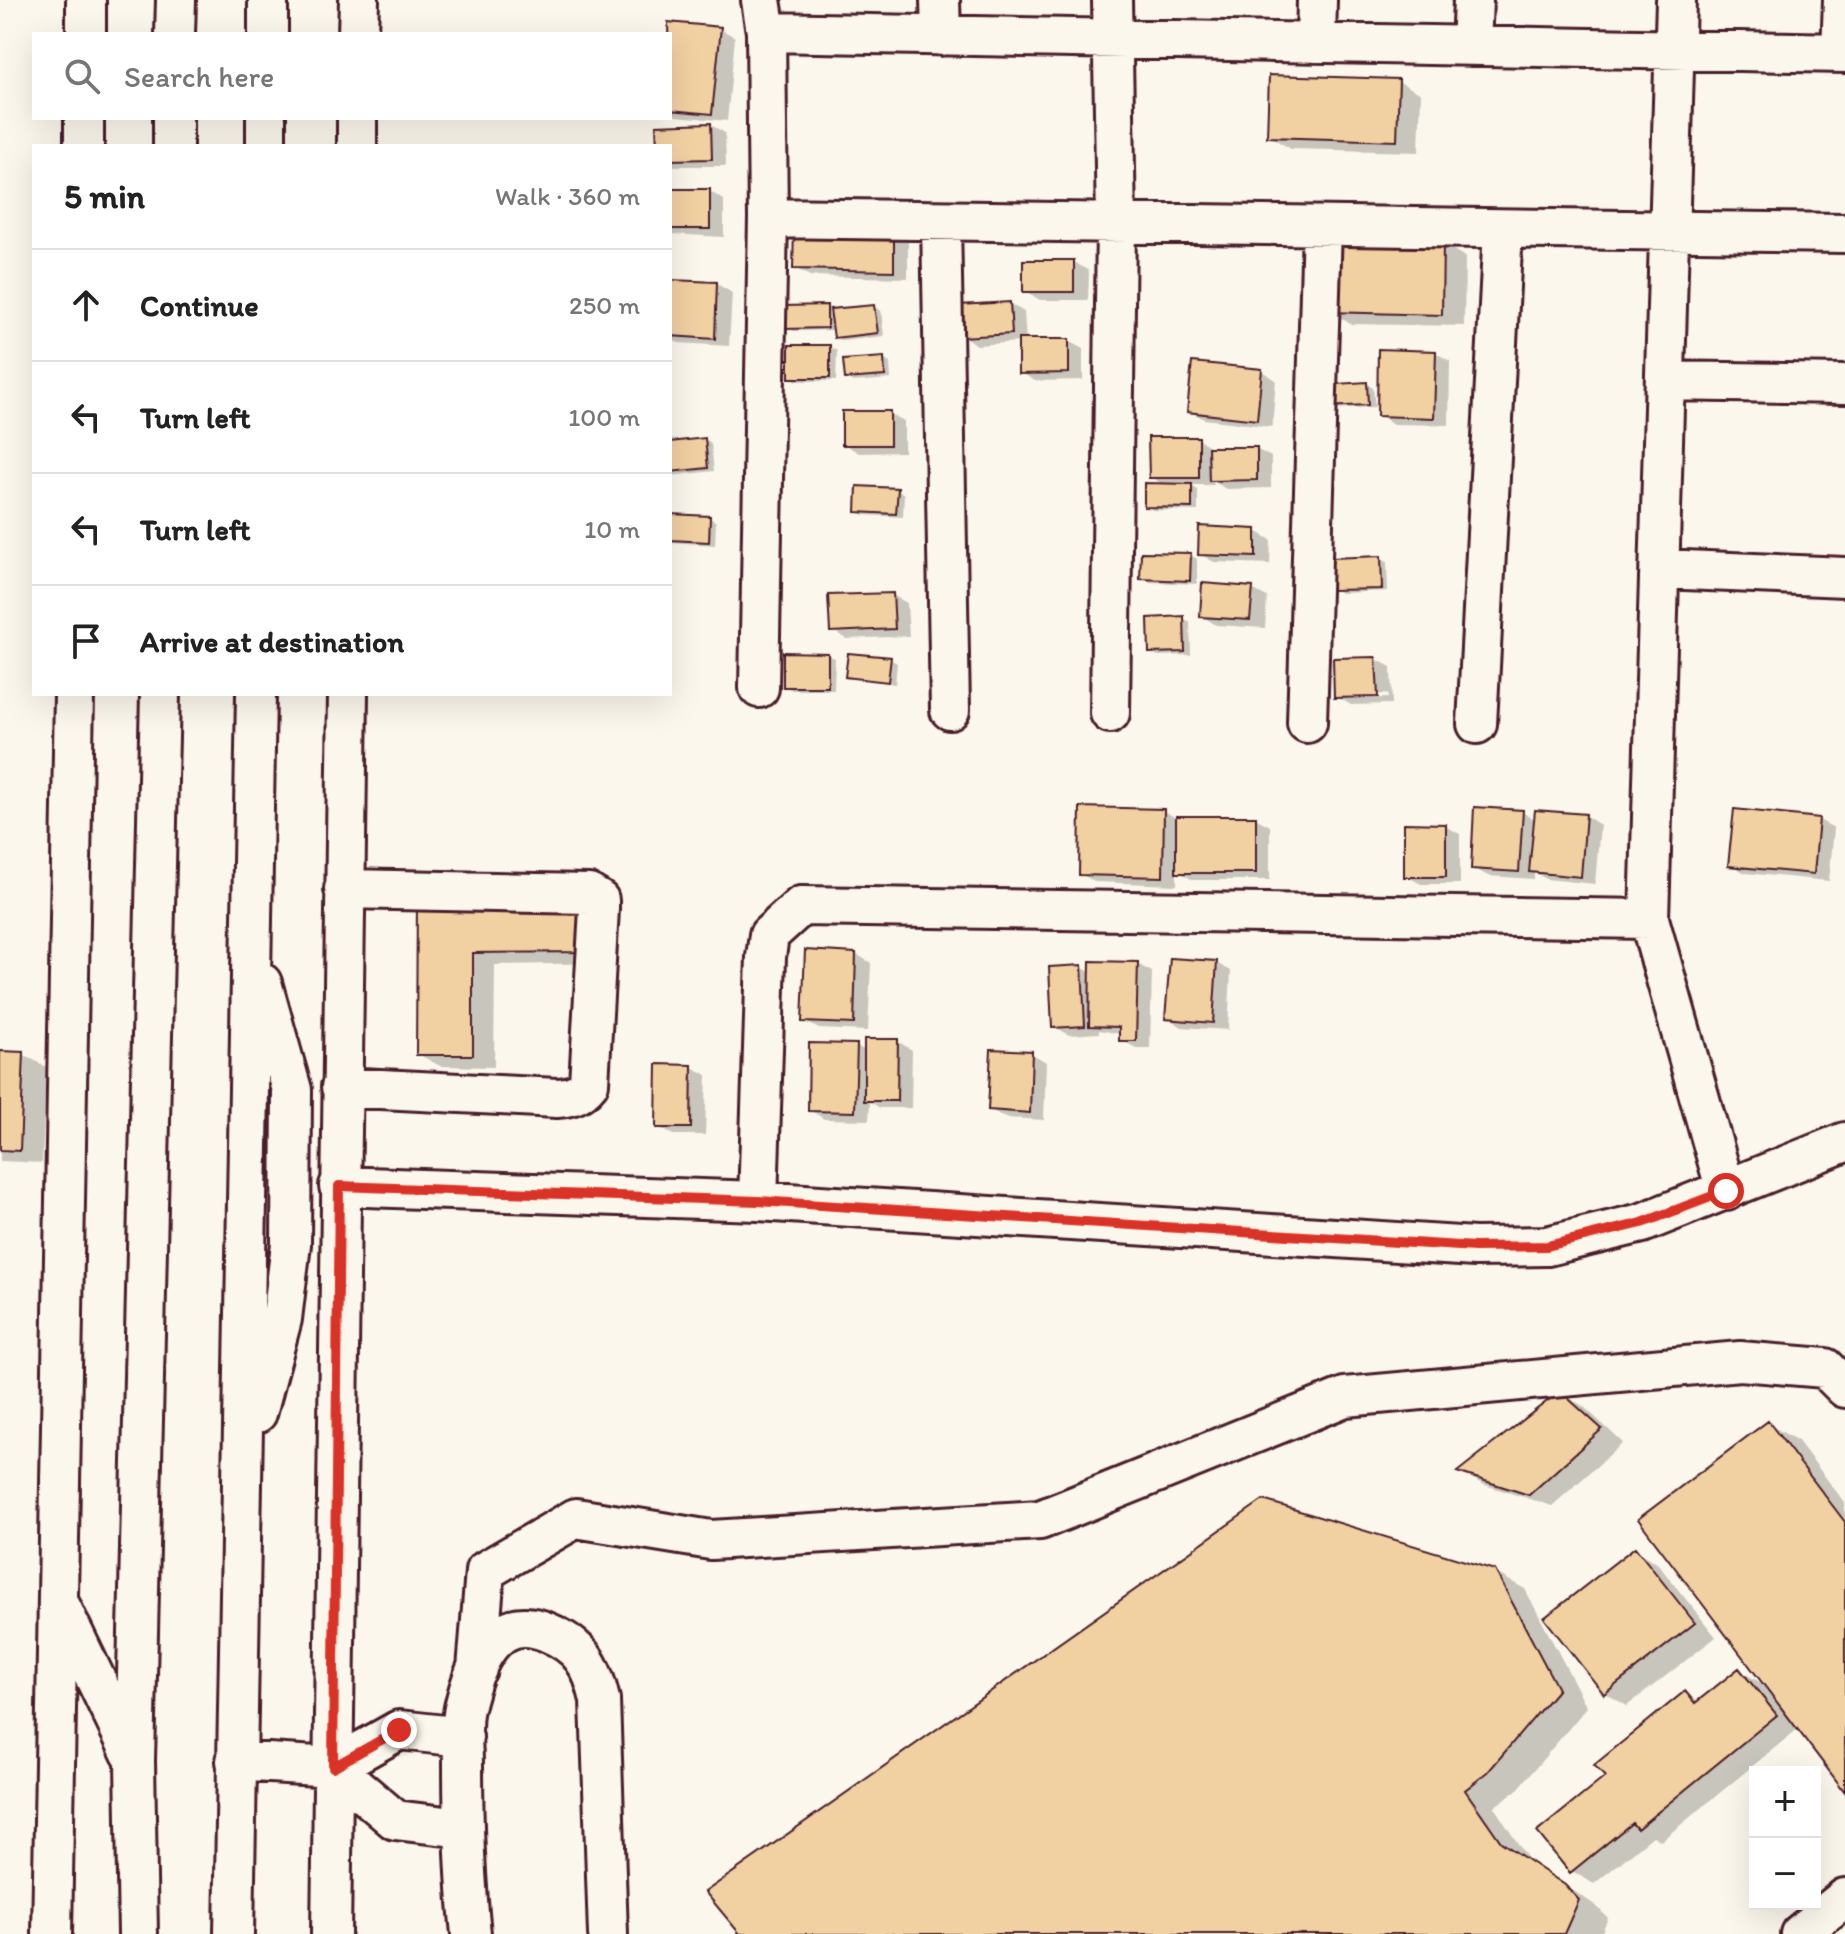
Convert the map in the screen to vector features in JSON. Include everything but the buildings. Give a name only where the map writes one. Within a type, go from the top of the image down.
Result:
[{"type":"street","points":[[86,0],[86,32]]},
{"type":"street","points":[[175,32],[176,0]]},
{"type":"street","points":[[268,0],[268,32]]},
{"type":"street","points":[[358,32],[359,0]]},
{"type":"street","points":[[1110,713],[1116,224],[1112,0]]},
{"type":"street","points":[[1316,43],[1317,0]]},
{"type":"street","points":[[1471,46],[1473,0]]},
{"type":"street","points":[[1676,0],[1672,231],[1649,919],[1726,1191]]},
{"type":"street","points":[[759,688],[768,218],[763,16],[940,18],[1112,39],[1843,53],[1843,0]]},
{"type":"street","points":[[84,120],[84,144]]},
{"type":"street","points":[[173,120],[173,144]]},
{"type":"street","points":[[266,120],[266,144]]},
{"type":"street","points":[[357,120],[357,144]]},
{"type":"street","points":[[768,218],[1845,233]]},
{"type":"street","points":[[941,221],[950,710]]},
{"type":"street","points":[[1307,723],[1322,226]]},
{"type":"street","points":[[1477,724],[1503,229]]},
{"type":"street","points":[[1665,381],[1845,384]]},
{"type":"street","points":[[1661,569],[1845,577]]},
{"type":"street","points":[[52,1934],[74,696]]},
{"type":"street","points":[[138,1934],[135,1761],[160,696]]},
{"type":"street","points":[[234,1934],[256,696]]},
{"type":"street","points":[[331,1934],[348,696]]},
{"type":"street","points":[[341,1087],[557,1098],[572,1097],[583,1091],[589,1083],[599,909],[599,900],[589,894],[344,889]]},
{"type":"street","points":[[758,1201],[769,935],[801,906],[831,904],[1649,919]]},
{"type":"street","points":[[339,1186],[758,1201],[1475,1247],[1547,1246],[1642,1223],[1845,1142]]},
{"type":"street","points":[[477,1669],[485,1571],[576,1518],[711,1540],[1040,1520],[1345,1397],[1740,1361],[1825,1368],[1845,1388]]},
{"type":"street","points":[[58,1601],[135,1761]]},
{"type":"street","points":[[471,1934],[463,1828],[463,1710],[477,1669],[498,1633],[513,1626],[533,1626],[569,1641],[586,1658],[594,1673],[600,1700],[608,1934]]},
{"type":"street","points":[[236,1761],[333,1767],[399,1730],[463,1737]]},
{"type":"street","points":[[333,1767],[395,1820],[463,1828]]},
{"type":"street","points":[[1800,1934],[1845,1898]]},
{"type":"route","points":[[399,1730],[333,1767],[339,1186],[758,1201],[1475,1247],[1547,1246],[1642,1223],[1726,1191]]}]
